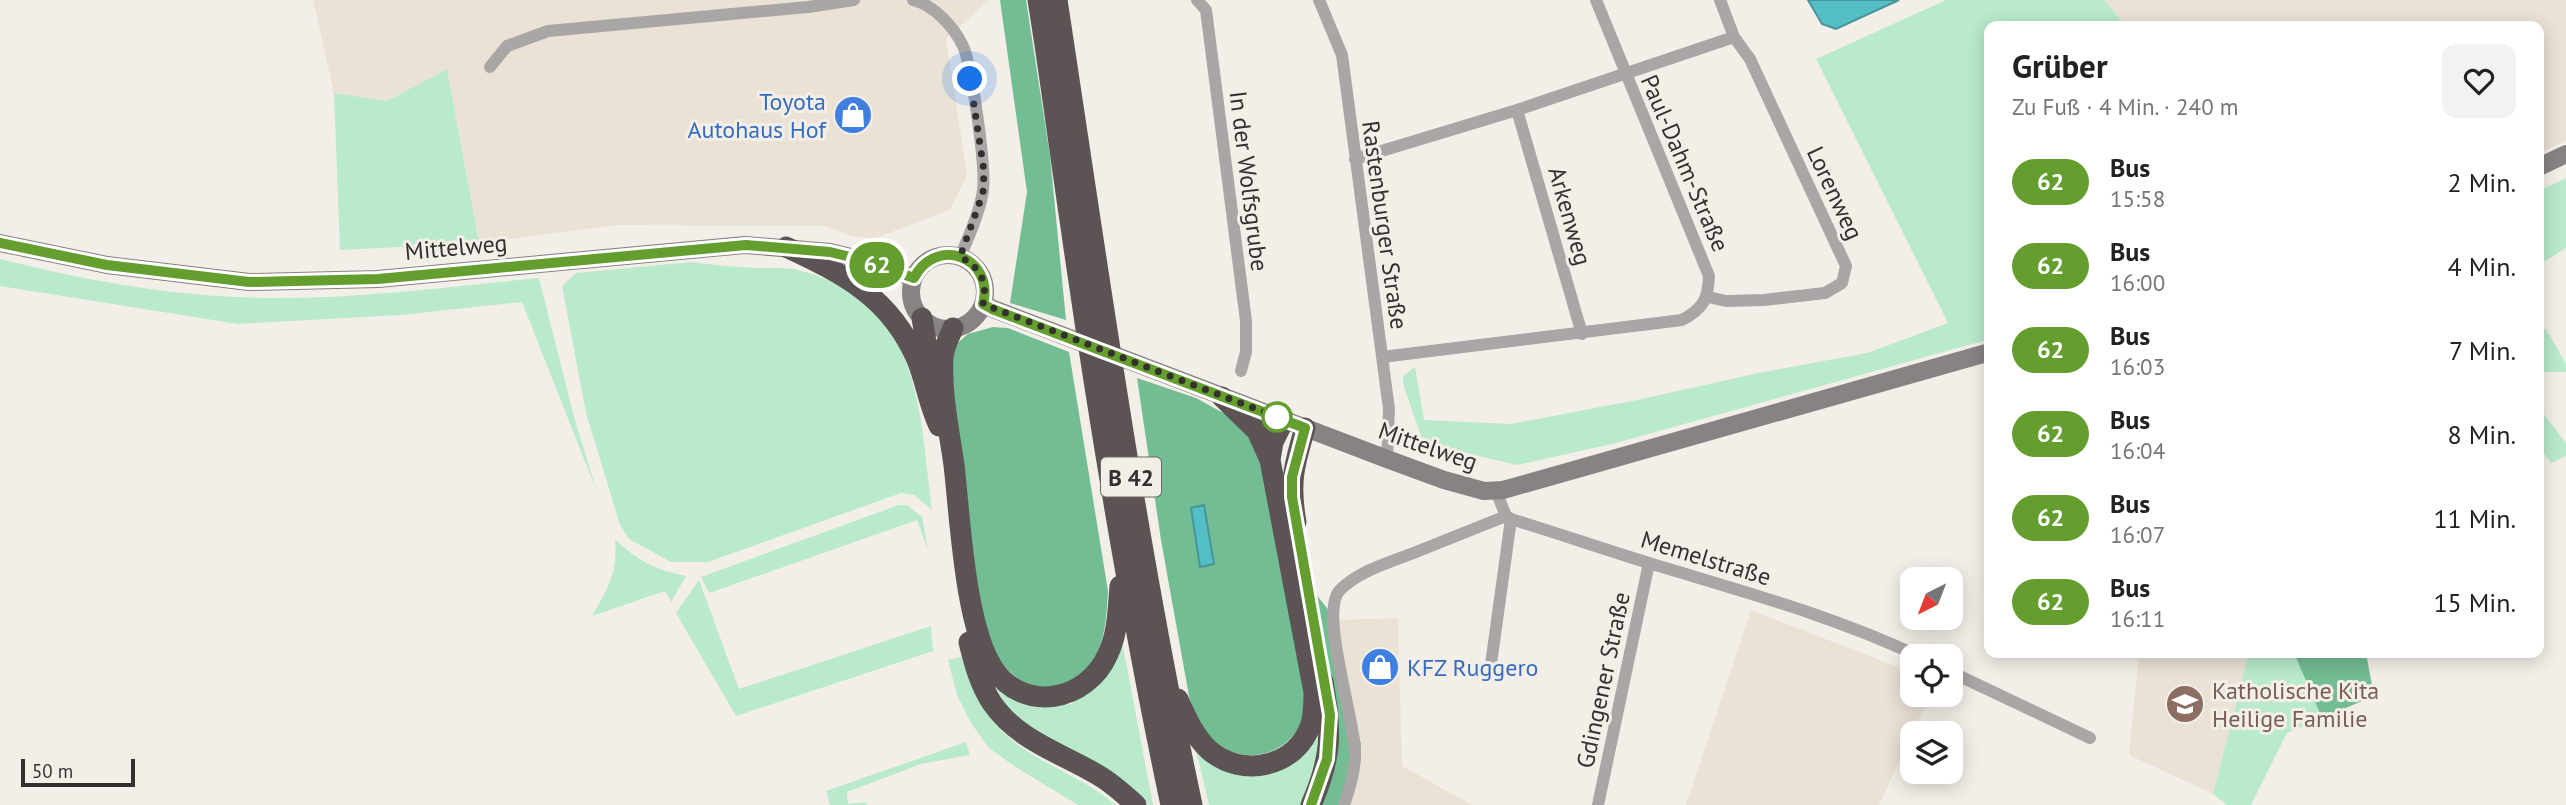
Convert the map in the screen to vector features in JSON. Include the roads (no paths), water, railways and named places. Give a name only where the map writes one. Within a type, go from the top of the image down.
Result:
[{"type":"highway","name":"B 42","points":[[1038,0],[1123,556],[1147,695],[1171,805]]},
{"type":"highway","name":"B 42","points":[[1057,0],[1105,321],[1162,660],[1192,805]]},
{"type":"highway","points":[[786,247],[856,284],[886,309],[899,325],[913,351],[929,405],[939,426]]},
{"type":"highway","points":[[922,318],[939,426],[962,613],[971,652],[984,688],[1000,713],[1021,733],[1098,775],[1136,805]]},
{"type":"highway","points":[[953,328],[943,355],[943,367],[970,596],[986,657],[1004,681],[1028,695],[1052,698],[1075,691],[1094,676],[1113,641],[1118,617],[1123,556]]},
{"type":"highway","points":[[1162,660],[1197,736],[1210,751],[1225,761],[1255,767],[1270,764],[1283,758],[1305,736],[1314,711],[1314,692],[1270,460],[1256,431],[1222,397]]},
{"type":"highway","points":[[1270,460],[1273,442],[1284,420]]},
{"type":"highway","points":[[1305,428],[1292,477],[1292,497],[1330,715],[1327,759],[1311,805]]},
{"type":"main road","points":[[2544,165],[2566,154]]},
{"type":"main road","name":"Mittelweg","points":[[0,243],[107,265],[249,282],[378,279],[746,245],[830,252],[863,260],[914,278]]},
{"type":"main road","points":[[936,256],[960,257],[973,264],[982,276],[985,290],[983,304],[971,321],[953,328],[937,327],[922,318],[912,299],[914,278],[922,265],[936,256]]},
{"type":"main road","name":"Mittelweg","points":[[983,304],[1060,336],[1387,459],[1484,491],[1496,491],[1577,471],[1984,354]]},
{"type":"street","points":[[490,67],[507,46],[548,31],[854,0]]},
{"type":"street","points":[[913,0],[944,18],[963,47],[970,79],[984,171],[983,193],[960,257]]},
{"type":"street","points":[[1197,0],[1206,10],[1217,0]]},
{"type":"street","name":"Rastenburger Straße","points":[[1319,0],[1342,55],[1389,410],[1387,459]]},
{"type":"street","points":[[1596,0],[1626,73],[1734,37]]},
{"type":"street","name":"Lorenweg","points":[[1708,297],[1726,302],[1825,293],[1842,283],[1846,266],[1750,59],[1734,37],[1720,0]]},
{"type":"street","name":"In der Wolfsgrube","points":[[1206,10],[1246,321],[1246,352],[1241,371]]},
{"type":"street","name":"Paul-Dahm-Straße","points":[[1355,159],[1517,110],[1626,73],[1709,275],[1708,297]]},
{"type":"street","name":"Arkenweg","points":[[1517,110],[1582,334]]},
{"type":"street","points":[[1382,357],[1682,320],[1694,313],[1708,297]]},
{"type":"street","points":[[1491,664],[1509,518],[1496,491]]},
{"type":"street","points":[[1343,805],[1355,757],[1333,623],[1332,606],[1337,592],[1370,570],[1509,518]]},
{"type":"street","name":"Memelstraße","points":[[1509,518],[1767,597],[1900,648]]},
{"type":"street","name":"Gdingener Straße","points":[[1598,805],[1649,563]]},
{"type":"street","points":[[1963,678],[2090,738]]},
{"type":"water","points":[[1808,0],[1899,0],[1836,29],[1822,24]]},
{"type":"water","points":[[1204,505],[1214,564],[1200,567],[1191,508]]},
{"type":"place","name":"Toyota Autohaus Hof","points":[[853,115]]},
{"type":"place","name":"KFZ Ruggero","points":[[1380,667]]},
{"type":"place","name":"Katholische Kita Heilige Familie","points":[[2185,704]]}]
